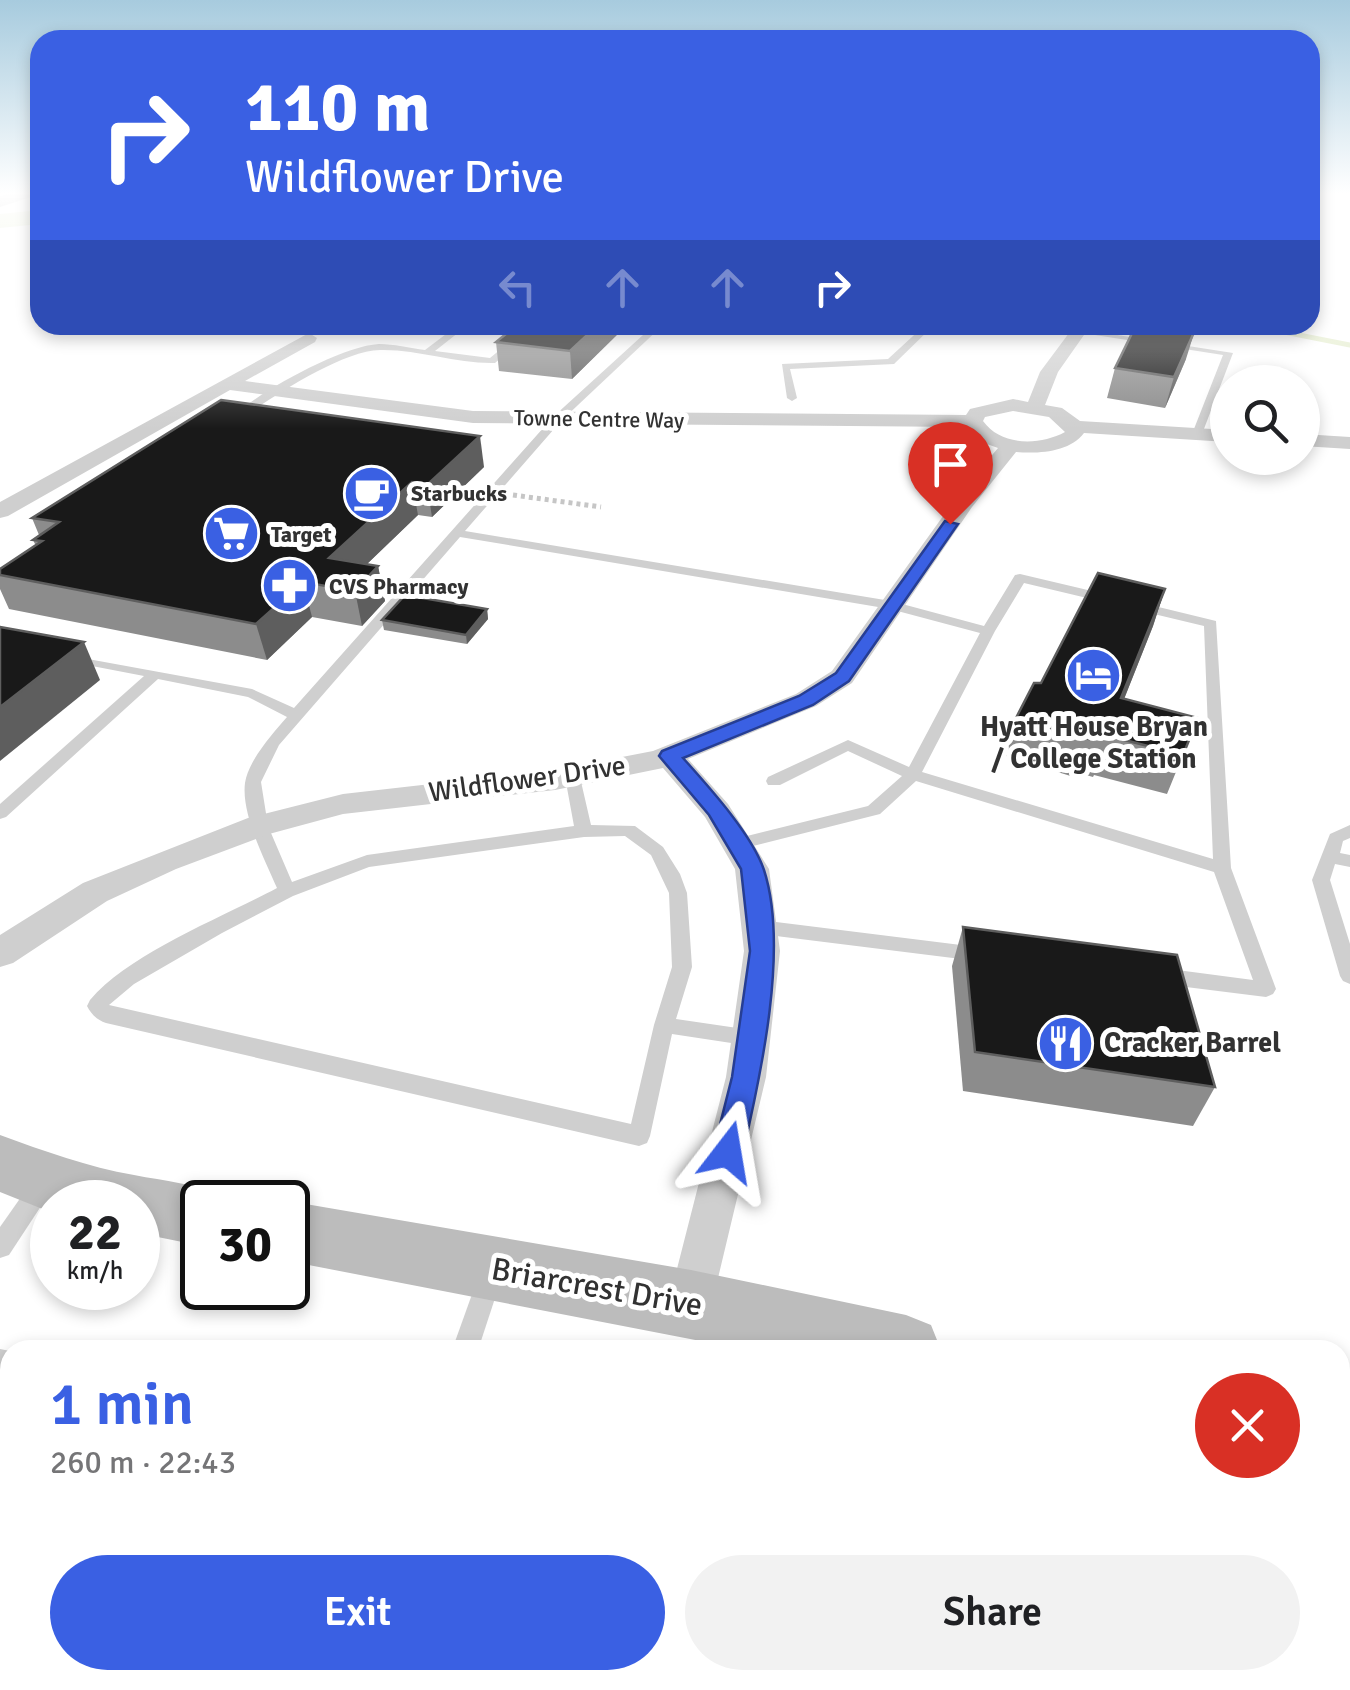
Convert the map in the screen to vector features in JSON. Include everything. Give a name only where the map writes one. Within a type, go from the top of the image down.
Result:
[{"type":"main road","points":[[22,1172],[50,1180]]},
{"type":"main road","name":"Briarcrest Drive","points":[[310,1235],[692,1304],[859,1340]]},
{"type":"street","points":[[1035,407],[1049,372],[1075,335]]},
{"type":"street","points":[[0,511],[309,338]]},
{"type":"street","name":"Towne Centre Way","points":[[228,384],[407,410],[557,419],[973,421]]},
{"type":"street","points":[[1076,427],[1074,435],[1056,444],[1011,445],[986,437],[973,421],[977,413],[993,408],[1035,407],[1055,412],[1076,427],[1210,435]]},
{"type":"street","points":[[1320,441],[1350,443]]},
{"type":"street","name":"Wildflower Drive","points":[[0,952],[96,892],[164,861],[259,826],[343,804],[573,777],[669,756],[806,700],[842,677],[964,503],[1011,445]]},
{"type":"street","points":[[669,756],[717,811],[752,869],[762,951],[746,1077],[692,1304]]},
{"type":"lane","points":[[427,353],[451,335]]},
{"type":"lane","points":[[220,428],[325,364],[378,346],[492,360],[523,335]]},
{"type":"lane","points":[[287,891],[259,826],[253,782],[272,743],[557,419],[648,335]]},
{"type":"lane","points":[[792,398],[785,366],[891,362],[919,335]]},
{"type":"lane","points":[[1121,335],[1228,353],[1197,434]]},
{"type":"lane","points":[[456,534],[891,605],[988,631]]},
{"type":"lane","points":[[737,844],[874,810],[913,775],[1020,578],[1211,624],[1222,868],[1266,989],[1148,975]]},
{"type":"lane","points":[[58,655],[252,692],[297,716]]},
{"type":"lane","points":[[0,813],[155,674]]},
{"type":"lane","points":[[774,781],[848,745],[913,775],[1222,868]]},
{"type":"lane","points":[[573,777],[584,831]]},
{"type":"lane","points":[[629,830],[657,851],[678,893],[682,968],[664,1024],[639,1136],[106,1015],[97,1006],[102,995],[128,978],[287,891],[366,861],[584,831],[629,830]]},
{"type":"lane","points":[[1350,831],[1336,838],[1321,880],[1341,916],[1350,976]]},
{"type":"lane","points":[[1329,857],[1350,862]]},
{"type":"lane","points":[[760,928],[992,956]]},
{"type":"lane","points":[[664,1024],[751,1038]]},
{"type":"lane","points":[[0,1247],[22,1172]]},
{"type":"lane","points":[[468,1340],[493,1268]]},
{"type":"path","points":[[492,492],[601,507]]},
{"type":"building","points":[[505,335],[587,335],[570,351],[496,342]]},
{"type":"building","points":[[1131,335],[1193,335],[1174,377],[1115,368]]},
{"type":"building","name":"Target","points":[[221,400],[480,436],[427,485],[412,482],[329,558],[378,566],[355,591],[303,582],[256,624],[0,575],[0,569],[42,541],[33,540],[59,522],[32,518]]},
{"type":"building","points":[[1098,573],[1165,589],[1121,698],[1198,718],[1183,755],[1105,735],[1106,739],[1091,734],[1089,739],[1016,718],[1034,683],[1041,683]]},
{"type":"building","points":[[405,595],[487,609],[466,635],[382,620]]},
{"type":"building","points":[[0,627],[84,642],[0,707]]},
{"type":"building","points":[[963,927],[1177,955],[1215,1087],[975,1052]]},
{"type":"waterway","points":[[1299,335],[1350,345]]},
{"type":"place","name":"Starbucks","points":[[372,493]]},
{"type":"place","name":"Target","points":[[232,534]]},
{"type":"place","name":"CVS Pharmacy","points":[[290,586]]},
{"type":"place","name":"Hyatt House Bryan / College Station","points":[[1094,676]]},
{"type":"place","name":"Cracker Barrel","points":[[1065,1043]]},
{"type":"route","points":[[728,1152],[746,1077],[762,951],[752,869],[717,811],[669,756],[806,700],[842,677],[950,524]]}]
